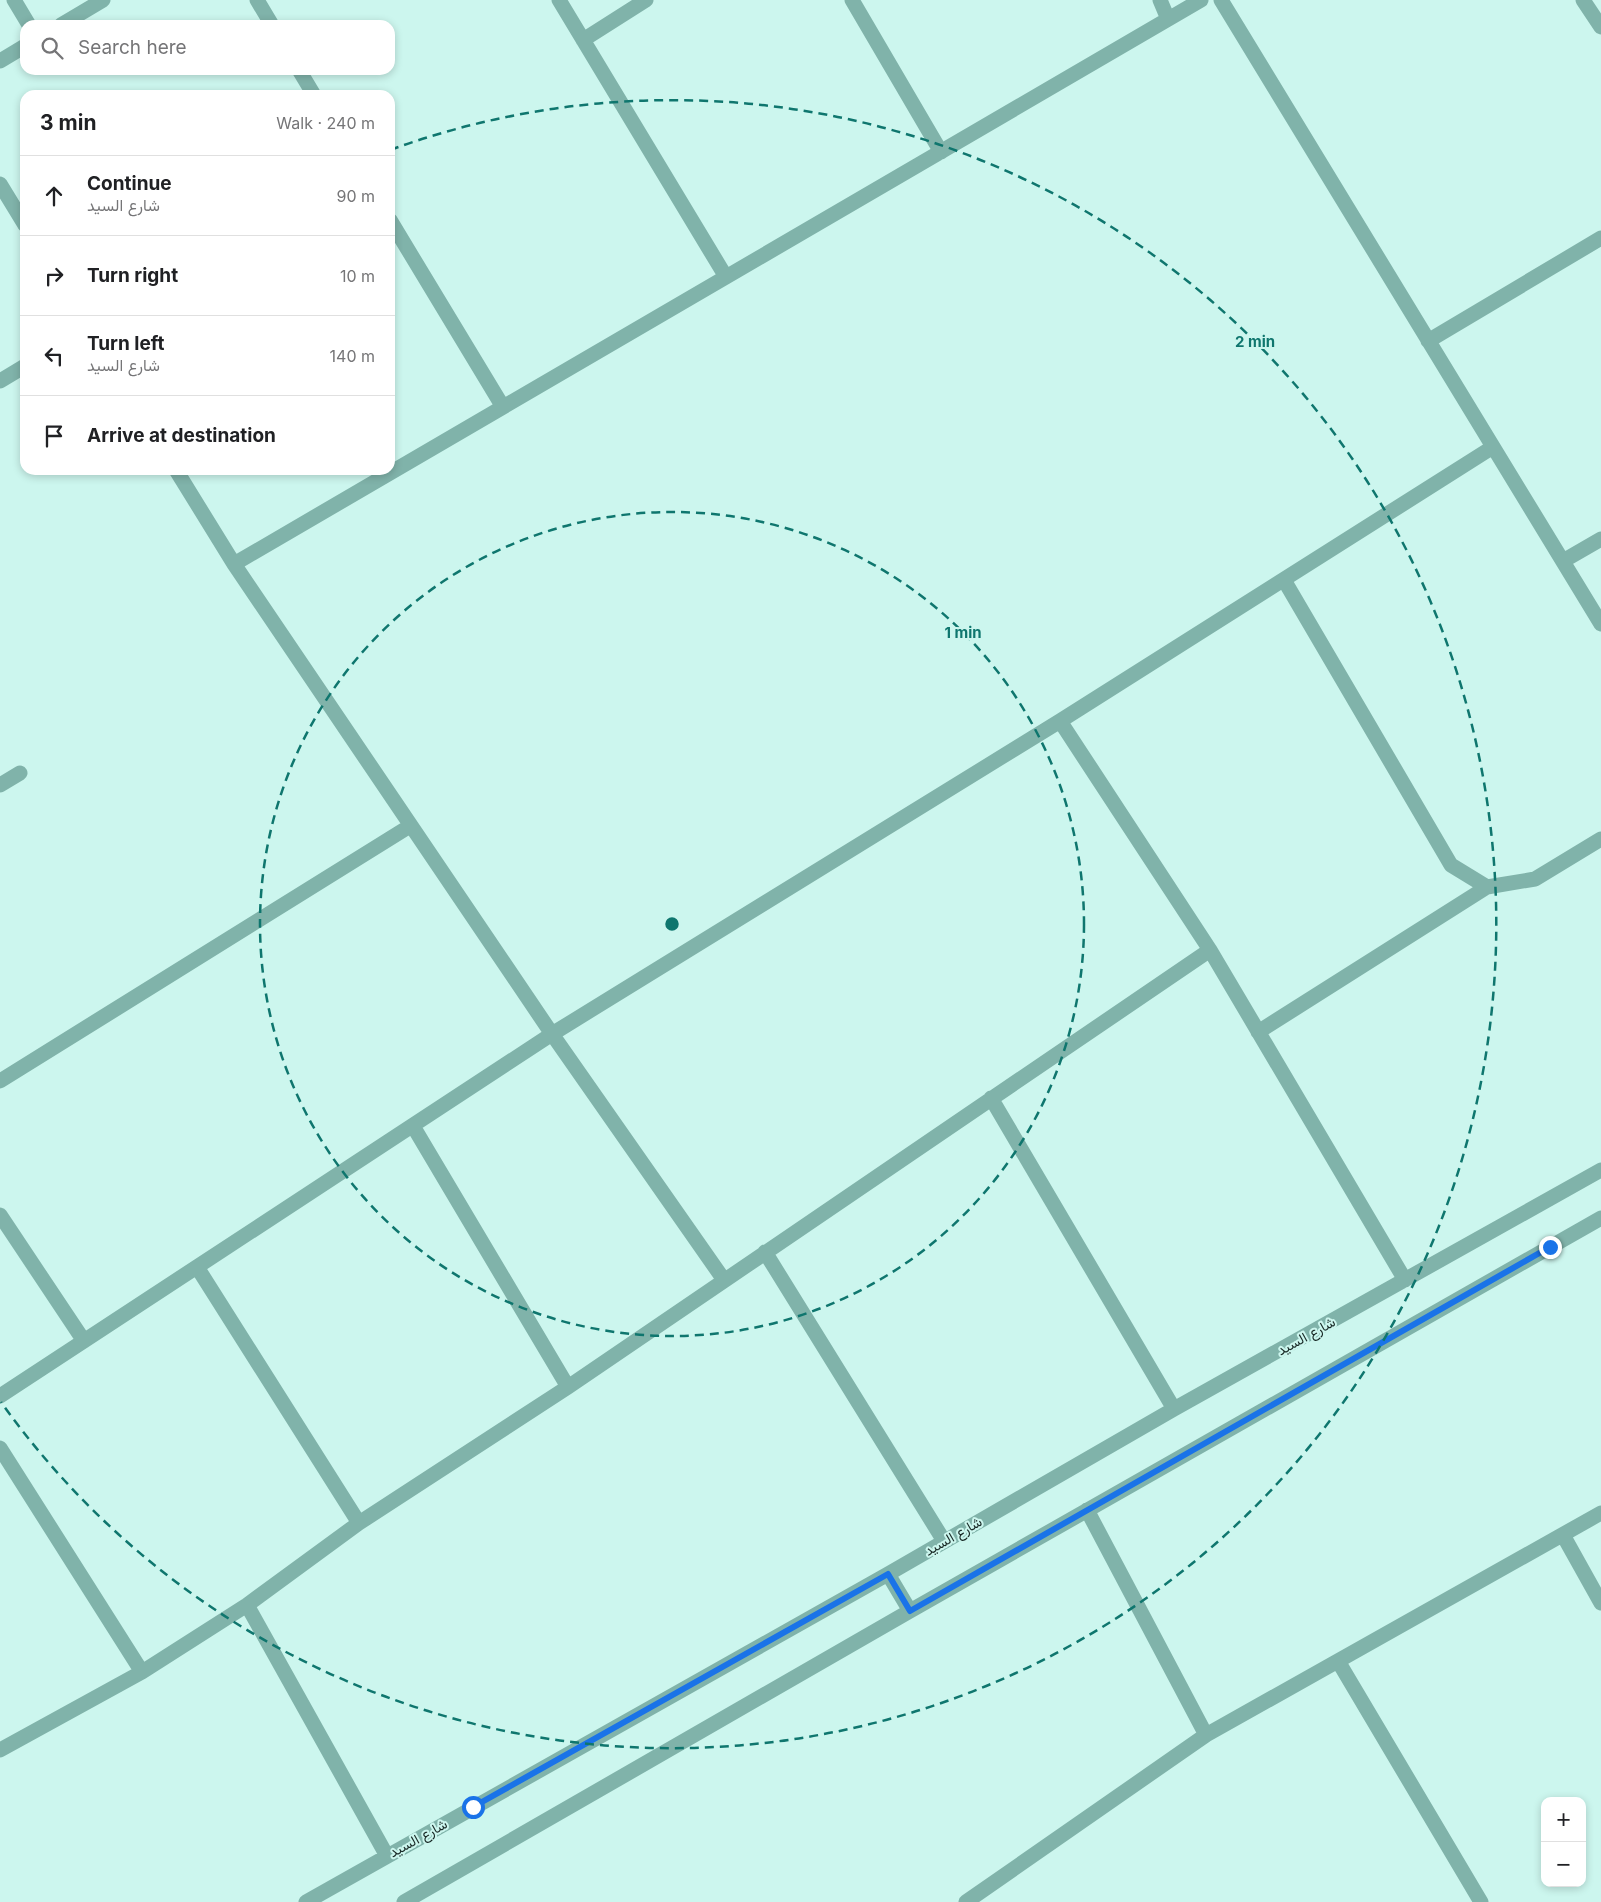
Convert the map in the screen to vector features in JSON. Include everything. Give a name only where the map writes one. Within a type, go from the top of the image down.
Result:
[{"type":"street","points":[[14,0],[25,20]]},
{"type":"street","points":[[69,20],[103,0]]},
{"type":"street","points":[[257,0],[269,20]]},
{"type":"street","points":[[559,0],[726,277]]},
{"type":"street","points":[[583,40],[646,0]]},
{"type":"street","points":[[852,0],[941,152]]},
{"type":"street","points":[[1160,0],[1168,19]]},
{"type":"street","points":[[395,470],[1201,0]]},
{"type":"street","points":[[1221,0],[1601,624]]},
{"type":"street","points":[[1583,0],[1601,27]]},
{"type":"street","points":[[0,61],[20,49]]},
{"type":"street","points":[[302,75],[311,90]]},
{"type":"street","points":[[0,184],[20,217]]},
{"type":"street","points":[[395,228],[503,407]]},
{"type":"street","points":[[1428,341],[1601,238]]},
{"type":"street","points":[[0,381],[20,369]]},
{"type":"street","points":[[0,1396],[552,1034],[1060,721],[1493,447]]},
{"type":"street","points":[[179,475],[234,564],[410,826],[552,1034],[724,1280]]},
{"type":"street","points":[[234,564],[386,475]]},
{"type":"street","points":[[1563,561],[1601,539]]},
{"type":"street","points":[[1284,580],[1451,865],[1487,887]]},
{"type":"street","points":[[1060,721],[1210,950],[1405,1280]]},
{"type":"street","points":[[0,784],[20,773]]},
{"type":"street","points":[[0,1081],[410,826]]},
{"type":"street","points":[[1258,1032],[1487,887],[1535,879],[1601,839]]},
{"type":"street","points":[[0,1750],[142,1672],[247,1604],[359,1523],[568,1387],[1210,950]]},
{"type":"street","points":[[991,1098],[1174,1409]]},
{"type":"street","points":[[413,1126],[568,1387]]},
{"type":"street","name":"شارع السيد","points":[[306,1902],[888,1574],[1174,1409],[1601,1170]]},
{"type":"street","points":[[0,1215],[84,1341]]},
{"type":"street","points":[[404,1902],[910,1611],[1601,1218]]},
{"type":"street","points":[[765,1252],[944,1541]]},
{"type":"street","points":[[198,1267],[359,1523]]},
{"type":"street","points":[[0,1448],[142,1672]]},
{"type":"street","points":[[1087,1510],[1206,1735]]},
{"type":"street","points":[[966,1902],[1206,1735],[1601,1513]]},
{"type":"street","points":[[1563,1535],[1601,1603]]},
{"type":"street","points":[[888,1574],[910,1611]]},
{"type":"street","points":[[247,1604],[387,1856]]},
{"type":"street","points":[[1338,1661],[1481,1902]]},
{"type":"route","points":[[473,1807],[888,1574],[910,1611],[1550,1247]]}]
